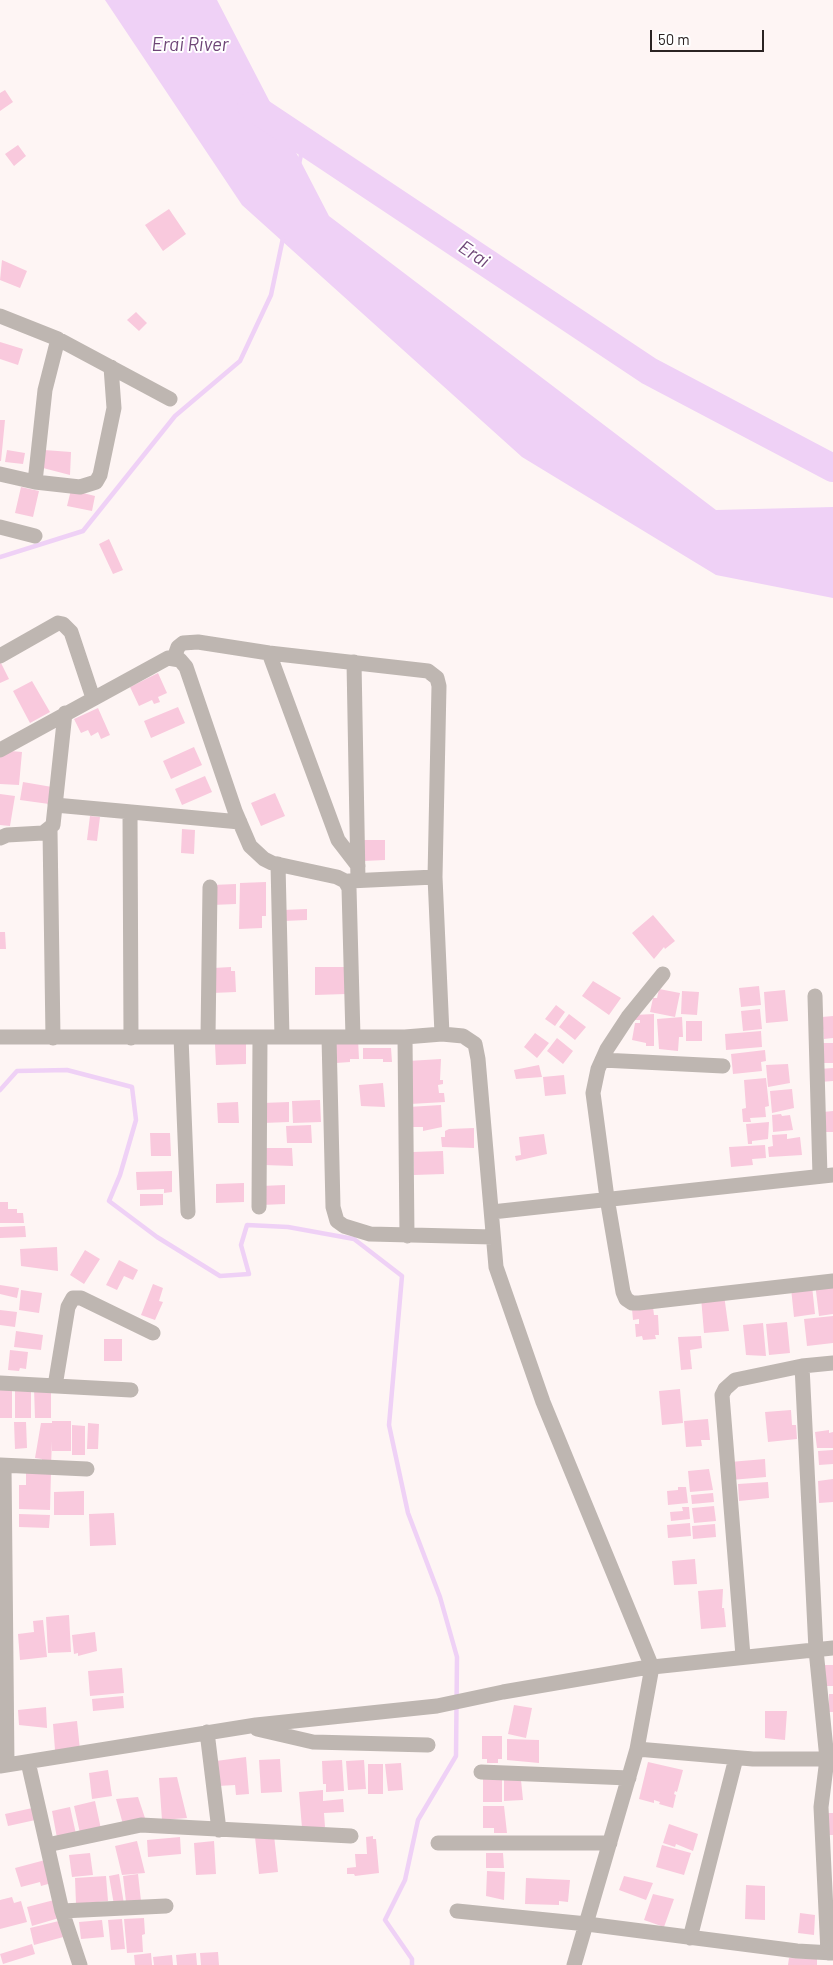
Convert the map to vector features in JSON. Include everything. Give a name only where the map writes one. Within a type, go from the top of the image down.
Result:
[{"type":"street","points":[[0,316],[58,339],[170,399]]},
{"type":"street","points":[[35,482],[44,390],[58,339]]},
{"type":"street","points":[[0,474],[35,482],[80,487],[96,482],[100,475],[114,408],[111,367]]},
{"type":"street","points":[[0,527],[35,536]]},
{"type":"street","points":[[0,656],[58,623],[63,624],[71,632],[93,698]]},
{"type":"street","points":[[174,658],[178,647],[183,643],[192,642],[269,653],[428,671],[437,678],[439,686],[435,877],[442,1034]]},
{"type":"street","points":[[269,653],[338,840],[354,876]]},
{"type":"street","points":[[0,750],[168,658],[174,658],[186,667],[240,822],[254,850],[264,859],[278,864],[337,877],[435,877]]},
{"type":"street","points":[[353,1037],[351,896],[354,876],[354,662]]},
{"type":"street","points":[[53,1038],[50,830],[54,820],[56,805],[65,713]]},
{"type":"street","points":[[56,805],[240,822]]},
{"type":"street","points":[[130,812],[131,1038]]},
{"type":"street","points":[[0,838],[7,835],[43,833],[50,830]]},
{"type":"street","points":[[278,864],[282,1037]]},
{"type":"street","points":[[208,1037],[210,887]]},
{"type":"street","points":[[663,974],[628,1016],[602,1060],[593,1093],[607,1198],[623,1292],[626,1299],[632,1303],[833,1281]]},
{"type":"street","points":[[492,1212],[607,1198],[826,1176],[815,996]]},
{"type":"street","points":[[0,1037],[405,1037],[442,1034],[467,1038],[477,1048],[496,1267],[540,1392],[652,1667],[637,1749],[574,1965]]},
{"type":"street","points":[[258,1207],[260,1037]]},
{"type":"street","points":[[329,1037],[334,1216],[344,1226],[359,1231],[407,1236],[493,1237]]},
{"type":"street","points":[[405,1037],[407,1236]]},
{"type":"street","points":[[181,1038],[188,1212]]},
{"type":"street","points":[[602,1060],[723,1066]]},
{"type":"street","points":[[55,1386],[68,1307],[73,1298],[81,1298],[152,1333]]},
{"type":"street","points":[[743,1656],[722,1394],[735,1380],[802,1366],[833,1364]]},
{"type":"street","points":[[457,1911],[587,1924],[797,1952],[830,1953],[821,1807],[830,1759],[816,1650],[802,1366]]},
{"type":"street","points":[[0,1383],[131,1390]]},
{"type":"street","points":[[87,1469],[2,1466],[3,1766],[246,1726],[437,1706],[503,1692],[652,1667],[833,1648]]},
{"type":"street","points":[[246,1726],[313,1742],[428,1745]]},
{"type":"street","points":[[207,1732],[219,1830]]},
{"type":"street","points":[[637,1749],[736,1758],[830,1759]]},
{"type":"street","points":[[690,1938],[736,1758]]},
{"type":"street","points":[[28,1762],[62,1911],[80,1965]]},
{"type":"street","points":[[481,1772],[629,1778]]},
{"type":"street","points":[[47,1845],[141,1825],[351,1836]]},
{"type":"street","points":[[438,1843],[610,1843]]},
{"type":"street","points":[[62,1911],[166,1906]]},
{"type":"water","name":"Erai River","points":[[105,0],[217,0],[329,216],[716,510],[833,507],[833,598],[716,575],[522,457],[242,205]]},
{"type":"building","points":[[5,90],[13,102],[0,111],[0,93]]},
{"type":"building","points":[[18,145],[26,156],[14,166],[5,154]]},
{"type":"building","points":[[169,209],[186,234],[163,251],[145,225]]},
{"type":"building","points":[[2,260],[27,271],[20,288],[0,280]]},
{"type":"building","points":[[136,312],[147,323],[139,331],[127,320]]},
{"type":"building","points":[[0,342],[23,349],[18,365],[0,359]]},
{"type":"building","points":[[0,420],[5,420],[1,461],[0,461]]},
{"type":"building","points":[[7,450],[25,453],[23,464],[5,462]]},
{"type":"building","points":[[44,450],[71,452],[70,475],[43,468]]},
{"type":"building","points":[[21,487],[39,491],[33,517],[15,513]]},
{"type":"building","points":[[71,490],[95,496],[92,511],[67,506]]},
{"type":"building","points":[[109,539],[123,570],[113,574],[99,544]]},
{"type":"building","points":[[0,661],[9,679],[0,683]]},
{"type":"building","points":[[158,673],[167,693],[158,697],[160,702],[154,704],[152,700],[139,706],[130,687]]},
{"type":"building","points":[[32,681],[50,712],[30,723],[13,691]]},
{"type":"building","points":[[178,707],[185,723],[151,738],[144,721]]},
{"type":"building","points":[[98,708],[110,735],[101,739],[98,732],[91,736],[88,730],[81,733],[74,719]]},
{"type":"building","points":[[194,747],[202,765],[171,779],[163,761]]},
{"type":"building","points":[[0,750],[22,752],[19,785],[0,784]]},
{"type":"building","points":[[205,776],[212,792],[182,805],[175,789]]},
{"type":"building","points":[[23,782],[52,787],[49,804],[20,800]]},
{"type":"building","points":[[275,793],[285,816],[261,826],[251,803]]},
{"type":"building","points":[[0,794],[15,796],[10,826],[0,825]]},
{"type":"building","points":[[90,816],[100,817],[97,841],[87,840]]},
{"type":"building","points":[[182,829],[195,830],[194,854],[181,853]]},
{"type":"building","points":[[363,840],[385,840],[385,860],[364,861]]},
{"type":"building","points":[[266,882],[266,916],[262,916],[262,928],[239,929],[240,883]]},
{"type":"building","points":[[236,884],[236,904],[212,905],[212,885]]},
{"type":"building","points":[[307,909],[307,920],[284,921],[283,910]]},
{"type":"building","points":[[653,915],[675,941],[665,949],[664,947],[654,959],[632,933]]},
{"type":"building","points":[[0,932],[5,932],[6,949],[0,949]]},
{"type":"building","points":[[231,967],[231,971],[235,971],[236,992],[212,993],[213,968]]},
{"type":"building","points":[[315,967],[345,967],[346,994],[315,995]]},
{"type":"building","points":[[593,981],[621,998],[609,1015],[582,996]]},
{"type":"building","points":[[759,986],[761,1005],[741,1007],[739,988]]},
{"type":"building","points":[[659,989],[680,993],[675,1017],[650,1012],[653,998],[657,998]]},
{"type":"building","points":[[785,990],[788,1021],[766,1023],[764,992]]},
{"type":"building","points":[[682,991],[699,992],[697,1015],[681,1014]]},
{"type":"building","points":[[556,1005],[565,1012],[555,1026],[545,1019]]},
{"type":"building","points":[[760,1009],[762,1029],[743,1031],[741,1011]]},
{"type":"building","points":[[569,1014],[586,1027],[575,1040],[559,1027]]},
{"type":"building","points":[[654,1014],[654,1046],[646,1046],[646,1043],[632,1040],[635,1023],[640,1023],[640,1020],[634,1020],[634,1015]]},
{"type":"building","points":[[833,1016],[833,1038],[824,1039],[822,1017]]},
{"type":"building","points":[[682,1017],[683,1037],[679,1037],[678,1051],[659,1049],[657,1019]]},
{"type":"building","points":[[686,1021],[702,1021],[702,1041],[686,1041]]},
{"type":"building","points":[[761,1031],[762,1047],[726,1050],[725,1034]]},
{"type":"building","points":[[535,1033],[549,1043],[537,1058],[524,1047]]},
{"type":"building","points":[[557,1038],[573,1051],[563,1064],[547,1051]]},
{"type":"building","points":[[358,1039],[359,1059],[350,1059],[350,1062],[336,1063],[331,1040]]},
{"type":"building","points":[[246,1043],[246,1064],[216,1065],[215,1044]]},
{"type":"building","points":[[822,1043],[833,1043],[833,1063],[822,1063]]},
{"type":"building","points":[[363,1048],[391,1048],[392,1062],[383,1062],[383,1059],[363,1059]]},
{"type":"building","points":[[765,1050],[766,1061],[761,1062],[762,1071],[733,1074],[731,1054]]},
{"type":"building","points":[[441,1059],[440,1080],[443,1080],[443,1084],[438,1085],[439,1093],[444,1093],[445,1102],[410,1104],[408,1061]]},
{"type":"building","points":[[788,1064],[790,1083],[768,1087],[766,1065]]},
{"type":"building","points":[[539,1065],[542,1077],[516,1079],[514,1070]]},
{"type":"building","points":[[833,1068],[833,1081],[820,1082],[819,1069]]},
{"type":"building","points":[[564,1075],[566,1094],[545,1096],[543,1077]]},
{"type":"building","points":[[766,1078],[769,1106],[765,1107],[766,1117],[750,1118],[751,1122],[743,1122],[742,1109],[746,1108],[744,1080]]},
{"type":"building","points":[[383,1083],[385,1107],[361,1106],[359,1085]]},
{"type":"building","points":[[792,1089],[794,1108],[772,1113],[770,1091]]},
{"type":"building","points":[[320,1100],[321,1122],[293,1123],[292,1101]]},
{"type":"building","points":[[238,1102],[239,1123],[218,1123],[217,1103]]},
{"type":"building","points":[[289,1102],[289,1122],[263,1123],[262,1103]]},
{"type":"building","points":[[441,1105],[442,1127],[423,1131],[423,1127],[409,1127],[408,1107]]},
{"type":"building","points":[[833,1111],[833,1132],[825,1132],[823,1112]]},
{"type":"building","points":[[781,1114],[782,1116],[790,1115],[793,1130],[773,1132],[772,1115]]},
{"type":"building","points":[[769,1122],[768,1139],[752,1141],[752,1144],[748,1144],[746,1124]]},
{"type":"building","points":[[311,1125],[312,1143],[287,1143],[286,1126]]},
{"type":"building","points":[[474,1128],[474,1148],[442,1147],[441,1137],[445,1137],[445,1131],[449,1129]]},
{"type":"building","points":[[150,1133],[170,1133],[171,1156],[151,1156]]},
{"type":"building","points":[[544,1134],[547,1154],[516,1161],[515,1156],[521,1155],[519,1137]]},
{"type":"building","points":[[787,1134],[787,1139],[800,1137],[802,1155],[769,1157],[768,1147],[773,1146],[772,1135]]},
{"type":"building","points":[[765,1145],[766,1158],[752,1159],[753,1165],[731,1167],[729,1147]]},
{"type":"building","points":[[263,1148],[292,1148],[293,1166],[264,1165]]},
{"type":"building","points":[[443,1151],[444,1174],[414,1175],[413,1152]]},
{"type":"building","points":[[172,1171],[172,1192],[164,1193],[164,1189],[137,1190],[136,1172]]},
{"type":"building","points":[[244,1183],[244,1202],[216,1203],[216,1184]]},
{"type":"building","points":[[285,1185],[285,1204],[262,1205],[261,1186]]},
{"type":"building","points":[[140,1194],[163,1194],[163,1205],[140,1206]]},
{"type":"building","points":[[0,1202],[8,1202],[8,1209],[17,1209],[17,1213],[23,1213],[24,1223],[0,1223]]},
{"type":"building","points":[[25,1226],[26,1237],[0,1238],[0,1227]]},
{"type":"building","points":[[57,1247],[58,1271],[21,1266],[20,1249]]},
{"type":"building","points":[[85,1250],[100,1259],[84,1284],[70,1275]]},
{"type":"building","points":[[119,1260],[138,1270],[133,1280],[124,1276],[117,1290],[106,1285]]},
{"type":"building","points":[[833,1281],[833,1314],[819,1316],[815,1283]]},
{"type":"building","points":[[153,1284],[163,1288],[159,1301],[163,1302],[155,1320],[141,1315]]},
{"type":"building","points":[[0,1285],[19,1288],[17,1298],[0,1294]]},
{"type":"building","points":[[812,1286],[815,1314],[794,1317],[791,1288]]},
{"type":"building","points":[[21,1290],[42,1293],[39,1313],[19,1310]]},
{"type":"building","points":[[724,1295],[729,1331],[704,1333],[701,1297]]},
{"type":"building","points":[[653,1307],[654,1315],[658,1315],[659,1335],[655,1335],[656,1339],[643,1340],[642,1336],[636,1337],[635,1324],[639,1324],[639,1319],[633,1320],[632,1309]]},
{"type":"building","points":[[0,1310],[17,1312],[15,1327],[0,1325]]},
{"type":"building","points":[[833,1316],[833,1343],[807,1346],[804,1319]]},
{"type":"building","points":[[787,1322],[790,1353],[769,1355],[766,1324]]},
{"type":"building","points":[[763,1323],[766,1356],[746,1355],[743,1325]]},
{"type":"building","points":[[16,1331],[43,1335],[41,1350],[14,1347]]},
{"type":"building","points":[[701,1336],[702,1348],[690,1350],[692,1369],[681,1370],[678,1337]]},
{"type":"building","points":[[104,1339],[122,1339],[122,1361],[104,1361]]},
{"type":"building","points":[[10,1350],[28,1352],[26,1369],[20,1368],[19,1371],[8,1370]]},
{"type":"building","points":[[0,1386],[12,1386],[12,1418],[0,1418]]},
{"type":"building","points":[[15,1386],[31,1386],[31,1418],[15,1418]]},
{"type":"building","points":[[51,1387],[51,1418],[35,1418],[34,1388]]},
{"type":"building","points":[[680,1389],[683,1423],[662,1425],[659,1391]]},
{"type":"building","points":[[791,1410],[792,1425],[796,1425],[797,1439],[768,1442],[765,1412]]},
{"type":"building","points":[[708,1419],[710,1440],[701,1440],[702,1446],[686,1447],[684,1421]]},
{"type":"building","points":[[52,1421],[71,1421],[71,1451],[52,1451],[52,1441],[51,1466],[42,1466],[42,1459],[35,1458],[41,1423],[52,1423]]},
{"type":"building","points":[[14,1422],[26,1422],[27,1448],[15,1449]]},
{"type":"building","points":[[88,1423],[99,1424],[98,1449],[87,1449]]},
{"type":"building","points":[[72,1425],[85,1426],[85,1455],[72,1455]]},
{"type":"building","points":[[829,1430],[829,1433],[833,1432],[833,1448],[817,1448],[815,1432]]},
{"type":"building","points":[[833,1450],[833,1464],[819,1465],[818,1451]]},
{"type":"building","points":[[765,1459],[766,1477],[731,1480],[730,1462]]},
{"type":"building","points":[[709,1469],[713,1490],[690,1492],[688,1471]]},
{"type":"building","points":[[26,1472],[51,1472],[50,1510],[19,1509],[19,1485],[26,1485]]},
{"type":"building","points":[[833,1479],[833,1502],[819,1503],[818,1481]]},
{"type":"building","points":[[768,1482],[769,1498],[739,1501],[738,1484]]},
{"type":"building","points":[[678,1487],[686,1487],[688,1503],[668,1505],[667,1491],[678,1490]]},
{"type":"building","points":[[84,1491],[84,1515],[54,1515],[54,1492]]},
{"type":"building","points":[[713,1493],[714,1502],[692,1504],[691,1495]]},
{"type":"building","points":[[714,1506],[716,1521],[694,1523],[692,1508]]},
{"type":"building","points":[[682,1507],[689,1507],[690,1519],[671,1521],[670,1512],[683,1511]]},
{"type":"building","points":[[114,1513],[116,1545],[90,1546],[89,1514]]},
{"type":"building","points":[[19,1514],[50,1515],[49,1528],[19,1527]]},
{"type":"building","points":[[690,1523],[691,1536],[668,1538],[667,1525]]},
{"type":"building","points":[[715,1524],[716,1537],[693,1539],[692,1526]]},
{"type":"building","points":[[695,1559],[697,1584],[674,1585],[672,1561]]},
{"type":"building","points":[[723,1589],[722,1608],[724,1608],[726,1627],[701,1629],[698,1591]]},
{"type":"building","points":[[69,1615],[71,1652],[48,1653],[46,1617]]},
{"type":"building","points":[[43,1620],[47,1657],[20,1660],[18,1634],[34,1632],[33,1621]]},
{"type":"building","points":[[95,1632],[97,1651],[78,1656],[78,1653],[74,1654],[72,1635]]},
{"type":"building","points":[[824,1665],[833,1665],[833,1686],[824,1686]]},
{"type":"building","points":[[122,1668],[124,1693],[90,1696],[88,1671]]},
{"type":"building","points":[[829,1694],[833,1694],[833,1712],[829,1712]]},
{"type":"building","points":[[123,1696],[124,1708],[93,1711],[92,1699]]},
{"type":"building","points":[[514,1705],[532,1708],[526,1738],[508,1734]]},
{"type":"building","points":[[46,1707],[47,1728],[19,1725],[18,1710]]},
{"type":"building","points":[[765,1711],[787,1711],[785,1740],[765,1738]]},
{"type":"building","points":[[77,1721],[80,1750],[55,1750],[53,1724]]},
{"type":"building","points":[[482,1736],[502,1736],[502,1759],[498,1759],[498,1763],[487,1763],[487,1759],[482,1759]]},
{"type":"building","points":[[507,1739],[539,1740],[539,1763],[507,1760]]},
{"type":"building","points":[[246,1757],[249,1794],[236,1795],[235,1785],[218,1786],[216,1761]]},
{"type":"building","points":[[280,1759],[282,1792],[261,1793],[259,1760]]},
{"type":"building","points":[[342,1760],[344,1791],[326,1792],[326,1784],[323,1784],[322,1761]]},
{"type":"building","points":[[364,1760],[366,1789],[348,1790],[346,1761]]},
{"type":"building","points":[[648,1762],[683,1770],[677,1792],[675,1791],[674,1794],[676,1795],[673,1808],[659,1804],[660,1802],[654,1800],[654,1803],[639,1799]]},
{"type":"building","points":[[401,1763],[403,1790],[388,1791],[385,1764]]},
{"type":"building","points":[[368,1764],[383,1764],[383,1794],[368,1794]]},
{"type":"building","points":[[108,1770],[112,1796],[92,1799],[89,1773]]},
{"type":"building","points":[[483,1776],[502,1776],[502,1802],[483,1802]]},
{"type":"building","points":[[177,1777],[187,1818],[162,1820],[159,1778]]},
{"type":"building","points":[[504,1780],[521,1780],[523,1800],[504,1801]]},
{"type":"building","points":[[323,1790],[323,1801],[343,1799],[344,1812],[324,1813],[325,1827],[302,1828],[299,1792]]},
{"type":"building","points":[[138,1797],[147,1824],[124,1828],[116,1799]]},
{"type":"building","points":[[95,1801],[101,1829],[80,1833],[74,1806]]},
{"type":"building","points":[[483,1806],[504,1806],[507,1833],[494,1833],[494,1828],[483,1828]]},
{"type":"building","points":[[37,1807],[40,1819],[8,1826],[5,1814]]},
{"type":"building","points":[[70,1807],[76,1834],[57,1838],[52,1811]]},
{"type":"building","points":[[827,1813],[833,1813],[833,1835],[827,1835]]},
{"type":"building","points":[[669,1824],[698,1834],[693,1851],[676,1844],[675,1847],[663,1843]]},
{"type":"building","points":[[274,1835],[278,1872],[259,1874],[255,1837]]},
{"type":"building","points":[[373,1836],[373,1839],[376,1839],[379,1873],[355,1876],[354,1874],[347,1874],[347,1868],[356,1867],[355,1854],[367,1854],[366,1837]]},
{"type":"building","points":[[180,1837],[181,1854],[148,1857],[147,1840]]},
{"type":"building","points":[[137,1841],[145,1873],[122,1875],[115,1846]]},
{"type":"building","points":[[214,1841],[216,1874],[196,1875],[194,1843]]},
{"type":"building","points":[[662,1845],[691,1853],[684,1875],[656,1867]]},
{"type":"building","points":[[90,1853],[93,1875],[72,1877],[69,1855]]},
{"type":"building","points":[[486,1853],[503,1853],[504,1868],[486,1868]]},
{"type":"building","points":[[49,1859],[55,1882],[41,1886],[40,1882],[21,1887],[15,1868]]},
{"type":"building","points":[[487,1871],[505,1872],[504,1900],[486,1896]]},
{"type":"building","points":[[119,1874],[124,1904],[114,1905],[109,1876]]},
{"type":"building","points":[[138,1874],[141,1901],[126,1902],[123,1876]]},
{"type":"building","points":[[106,1876],[108,1901],[76,1904],[75,1878]]},
{"type":"building","points":[[624,1876],[653,1883],[646,1900],[619,1890]]},
{"type":"building","points":[[526,1878],[570,1880],[568,1902],[559,1901],[559,1905],[525,1904]]},
{"type":"building","points":[[746,1885],[765,1886],[765,1920],[745,1919]]},
{"type":"building","points":[[653,1894],[674,1899],[664,1927],[644,1920]]},
{"type":"building","points":[[12,1897],[14,1903],[21,1901],[27,1922],[0,1929],[0,1900]]},
{"type":"building","points":[[58,1899],[59,1918],[32,1926],[27,1907]]},
{"type":"building","points":[[800,1913],[815,1915],[814,1935],[798,1933]]},
{"type":"building","points":[[144,1918],[143,1952],[127,1953],[124,1919]]},
{"type":"building","points":[[122,1919],[125,1949],[111,1950],[108,1920]]},
{"type":"building","points":[[63,1920],[67,1936],[34,1945],[30,1928]]},
{"type":"building","points":[[102,1920],[104,1937],[81,1939],[79,1922]]},
{"type":"building","points":[[32,1944],[35,1954],[3,1964],[0,1954]]},
{"type":"building","points":[[218,1952],[219,1965],[201,1965],[200,1953]]},
{"type":"building","points":[[151,1953],[152,1965],[135,1965],[134,1955]]},
{"type":"building","points":[[196,1953],[197,1965],[177,1965],[176,1955]]},
{"type":"building","points":[[172,1955],[173,1965],[154,1965],[153,1957]]},
{"type":"building","points":[[789,1958],[817,1959],[817,1965],[788,1965]]},
{"type":"waterway","name":"Erai","points":[[251,106],[649,371],[833,468]]},
{"type":"waterway","points":[[299,164],[304,141]]},
{"type":"waterway","points":[[0,557],[83,531],[175,416],[240,361],[271,295],[283,238]]},
{"type":"waterway","points":[[0,1090],[17,1071],[67,1070],[132,1087],[136,1120],[120,1175],[109,1201],[157,1237],[220,1276],[249,1274],[241,1245],[247,1225],[288,1227],[354,1239],[402,1276],[389,1425],[408,1513],[440,1597],[457,1657],[456,1756],[418,1820],[405,1880],[385,1920],[412,1959],[412,1965]]}]
